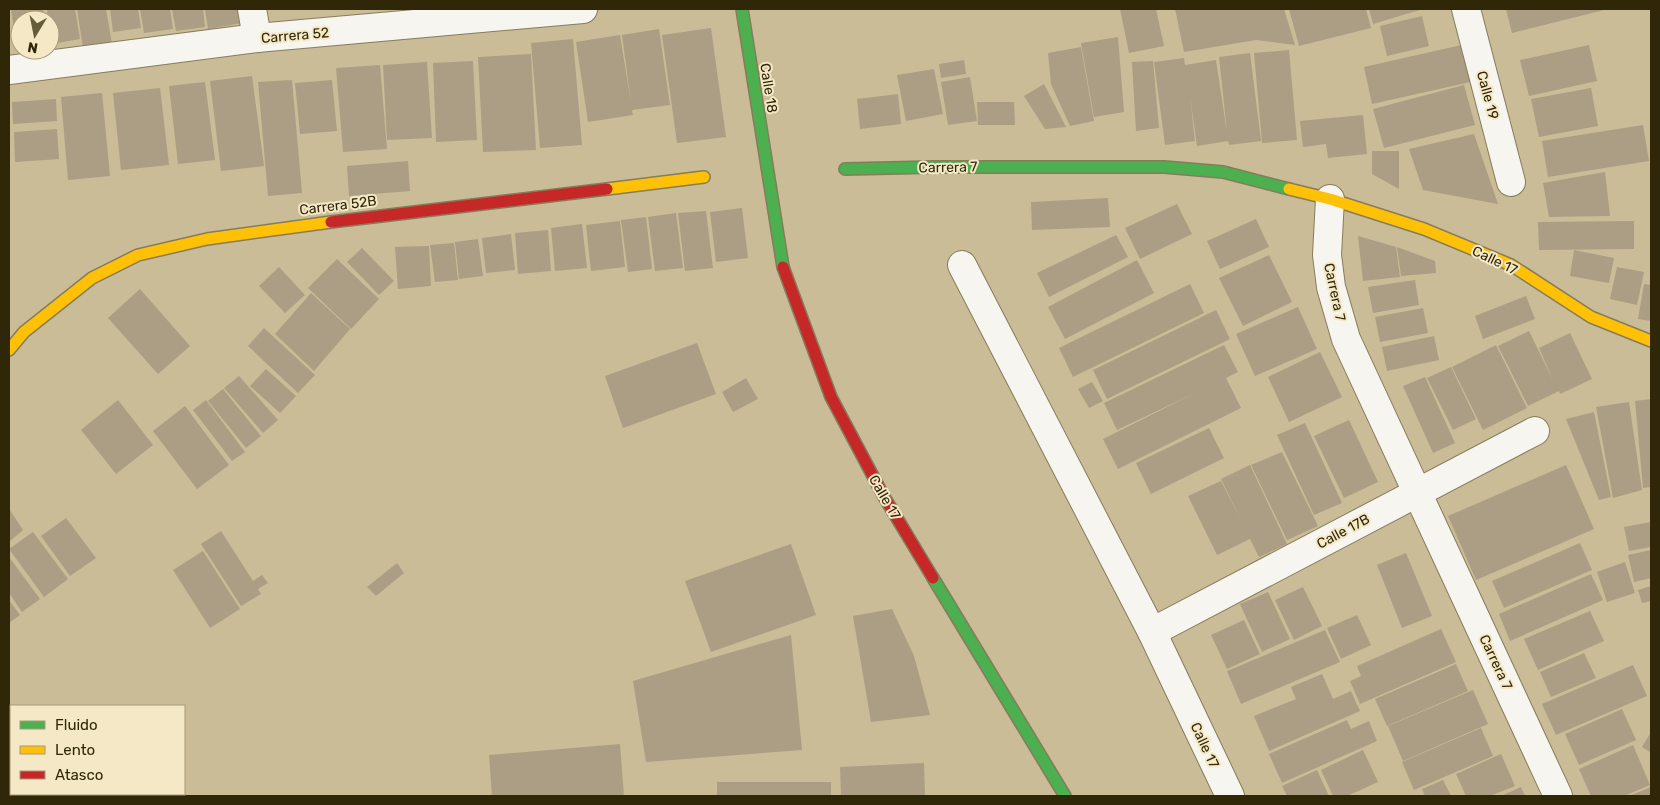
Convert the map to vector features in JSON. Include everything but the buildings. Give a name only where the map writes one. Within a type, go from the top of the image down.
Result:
[{"type":"street","points":[[252,9],[257,38]]},
{"type":"street","name":"Carrera 52","points":[[9,70],[257,38],[583,9]]},
{"type":"street","name":"Calle 18","points":[[742,9],[767,172]]},
{"type":"street","name":"Calle 19","points":[[1466,9],[1511,182]]},
{"type":"street","name":"Carrera 7","points":[[845,169],[1164,167],[1223,172],[1330,198],[1327,255],[1331,287],[1346,339],[1558,796]]},
{"type":"street","name":"Calle 17","points":[[767,172],[782,264],[831,397],[883,496],[1065,796]]},
{"type":"street","name":"Carrera 52B","points":[[9,350],[24,332],[92,278],[138,255],[207,239],[294,226],[704,177]]},
{"type":"street","name":"Calle 17","points":[[1330,198],[1424,229],[1511,265],[1548,291],[1591,317],[1651,341]]},
{"type":"street","name":"Calle 17","points":[[962,266],[1152,632],[1230,796]]},
{"type":"street","name":"Calle 17B","points":[[1152,632],[1535,431]]},
{"type":"traffic: fast","points":[[742,9],[783,267]]},
{"type":"traffic: fast","points":[[845,169],[1164,167],[1223,172],[1289,189]]},
{"type":"traffic: fast","points":[[933,578],[1065,796]]},
{"type":"traffic: slow","points":[[607,189],[704,177]]},
{"type":"traffic: slow","points":[[1289,189],[1330,199],[1424,229],[1511,265],[1591,317],[1651,341]]},
{"type":"traffic: slow","points":[[9,350],[24,332],[92,278],[138,255],[207,239],[331,222]]},
{"type":"traffic: jam","points":[[331,222],[607,189]]},
{"type":"traffic: jam","points":[[783,267],[831,397],[883,495],[933,578]]}]
